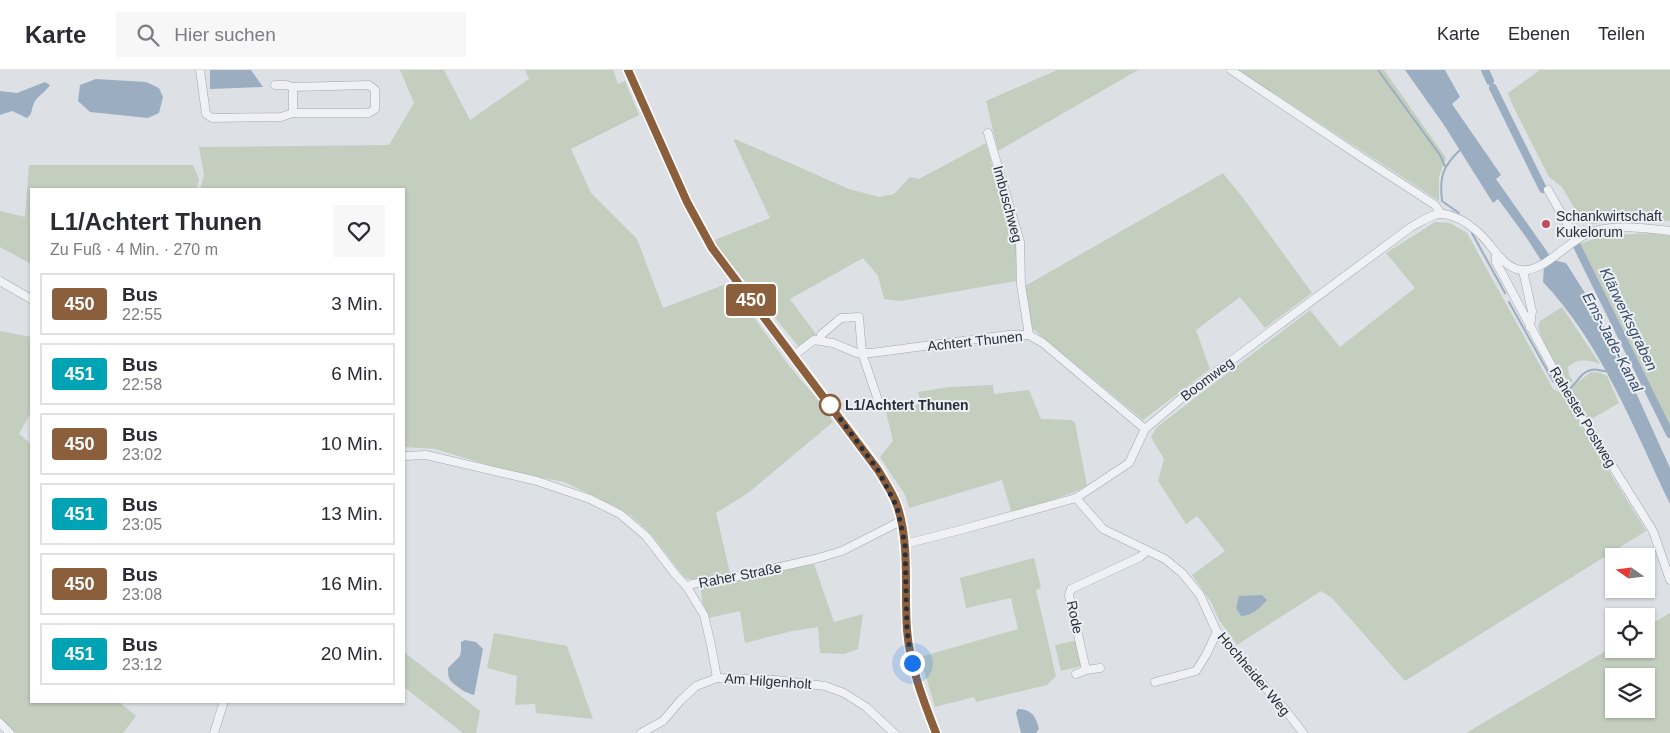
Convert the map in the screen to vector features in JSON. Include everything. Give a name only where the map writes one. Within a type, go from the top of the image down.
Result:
[{"type":"main road","points":[[628,70],[699,226],[712,248],[878,470],[894,498],[905,544],[907,631],[912,663],[923,700],[936,733]]},
{"type":"street","points":[[200,70],[206,114],[212,118],[281,118],[293,113],[369,113],[375,109],[375,90],[368,85],[292,87],[275,85]]},
{"type":"street","points":[[1231,70],[1434,204],[1441,214],[1460,219],[1477,231],[1496,254],[1514,269],[1531,270],[1588,232],[1611,228],[1647,228],[1670,231]]},
{"type":"street","points":[[292,87],[293,113]]},
{"type":"street","name":"Imbuschweg","points":[[988,133],[1020,242],[1020,285],[1029,335]]},
{"type":"street","points":[[1548,190],[1576,239]]},
{"type":"street","name":"Boomweg","points":[[905,544],[1076,498],[1129,463],[1145,429],[1189,392],[1412,228],[1433,215],[1441,214]]},
{"type":"street","name":"Rahester Postweg","points":[[1496,254],[1496,262],[1563,387],[1652,531],[1670,580]]},
{"type":"street","points":[[1523,271],[1532,311],[1530,326]]},
{"type":"street","points":[[0,281],[30,298]]},
{"type":"street","points":[[793,356],[810,342],[820,340],[821,335],[841,318],[859,317],[862,353],[880,406]]},
{"type":"street","name":"Achtert Thunen","points":[[820,340],[862,353],[891,351],[1008,335],[1029,335],[1043,342],[1145,429]]},
{"type":"street","name":"Raher Straße","points":[[405,456],[426,455],[537,481],[590,499],[620,514],[646,536],[675,574],[688,587],[692,584],[732,578],[833,554],[868,539],[901,521]]},
{"type":"street","name":"Hochheider Weg","points":[[1076,498],[1103,529],[1166,560],[1182,573],[1200,595],[1217,632],[1303,733]]},
{"type":"street","name":"Rode","points":[[1086,670],[1069,595],[1071,589],[1140,557],[1147,551]]},
{"type":"street","points":[[641,733],[663,721],[696,686],[717,678],[704,615],[688,587]]},
{"type":"street","points":[[1155,682],[1196,671],[1217,632]]},
{"type":"street","points":[[1076,674],[1100,668]]},
{"type":"street","name":"Am Hilgenholt","points":[[717,678],[776,680],[826,686],[844,693],[866,707],[894,733]]},
{"type":"street","points":[[214,733],[223,703]]},
{"type":"street","points":[[0,723],[10,733]]},
{"type":"green space","points":[[400,70],[444,70],[470,120],[529,79],[525,70],[613,70],[618,84],[625,81],[639,115],[571,149],[591,193],[637,239],[663,308],[729,283],[790,367],[820,402],[833,422],[748,493],[716,513],[730,573],[692,580],[684,577],[654,538],[630,515],[564,482],[512,472],[435,449],[405,447],[405,188],[200,188],[204,175],[199,147],[389,145],[414,103]]},
{"type":"green space","points":[[1057,70],[1138,70],[998,151],[986,101]]},
{"type":"green space","points":[[1238,70],[1384,70],[1446,158],[1439,177],[1439,201]]},
{"type":"green space","points":[[1540,70],[1670,70],[1670,221],[1628,219],[1593,224],[1582,221],[1562,187],[1549,177],[1508,93]]},
{"type":"green space","points":[[735,139],[849,189],[879,197],[894,194],[910,177],[919,179],[986,143],[1001,197],[1017,238],[1016,281],[901,301],[884,299],[878,276],[863,258],[790,299],[816,334],[799,347],[712,241],[770,218],[734,141]]},
{"type":"green space","points":[[29,165],[193,165],[199,179],[197,188],[30,188],[30,263],[0,247],[0,211],[25,217]]},
{"type":"green space","points":[[1223,173],[1312,293],[1265,328],[1240,297],[1196,330],[1210,369],[1143,420],[1028,325],[1025,286]]},
{"type":"green space","points":[[1435,222],[1450,223],[1467,233],[1553,389],[1561,393],[1646,531],[1619,548],[1605,548],[1605,557],[1405,681],[1332,598],[1321,591],[1237,645],[1219,620],[1211,602],[1192,575],[1225,551],[1197,516],[1186,524],[1158,481],[1164,459],[1151,437],[1157,427],[1310,310],[1340,347],[1415,288],[1386,253]]},
{"type":"green space","points":[[1650,233],[1670,236],[1670,426],[1580,244],[1601,236]]},
{"type":"green space","points":[[1562,307],[1600,364],[1583,361],[1575,362],[1568,367],[1569,375],[1573,381],[1570,383],[1551,357],[1538,327],[1540,321]]},
{"type":"green space","points":[[0,331],[30,337],[30,414],[19,434],[30,443],[30,703],[120,703],[136,716],[123,733],[16,733],[0,718]]},
{"type":"green space","points":[[1591,372],[1607,376],[1619,403],[1588,421],[1569,389]]},
{"type":"green space","points":[[993,385],[994,394],[1029,390],[1041,419],[1071,420],[1075,423],[1087,486],[1012,514],[1002,480],[909,508],[905,495],[880,457],[893,441],[885,408],[921,404],[918,392],[950,387]]},
{"type":"green space","points":[[1034,558],[1041,588],[1036,590],[1056,676],[1047,685],[976,702],[974,697],[935,707],[920,657],[1018,629],[1011,598],[966,608],[960,578]]},
{"type":"green space","points":[[814,564],[834,622],[863,614],[858,649],[844,654],[820,653],[818,627],[792,631],[745,643],[740,611],[708,618],[702,601],[701,590],[704,587]]},
{"type":"green space","points":[[1670,613],[1670,733],[1466,733],[1605,651],[1605,658],[1655,658],[1655,622]]},
{"type":"green space","points":[[494,633],[567,646],[593,719],[536,713],[535,704],[515,705],[517,676],[487,668]]},
{"type":"green space","points":[[1078,640],[1084,665],[1061,671],[1055,645]]},
{"type":"green space","points":[[405,653],[480,711],[476,733],[463,733],[405,688]]},
{"type":"water","points":[[210,70],[251,70],[263,87],[210,89]]},
{"type":"water","name":"Ems-Jade-Kanal","points":[[1405,70],[1445,70],[1460,97],[1452,104],[1501,175],[1496,179],[1553,260],[1566,263],[1592,304],[1613,342],[1670,468],[1670,504],[1615,387],[1599,359],[1583,332],[1543,282],[1544,265],[1498,199],[1493,203],[1444,125]]},
{"type":"water","points":[[96,79],[146,82],[159,88],[163,97],[159,113],[148,118],[90,112],[78,101],[80,85]]},
{"type":"water","points":[[45,82],[50,85],[35,101],[27,118],[12,111],[0,115],[0,91],[17,93]]},
{"type":"water","points":[[1262,595],[1267,600],[1253,613],[1241,616],[1236,608],[1239,596]]},
{"type":"water","points":[[465,640],[476,642],[483,649],[474,695],[458,687],[448,676],[448,668],[460,656],[461,642]]},
{"type":"water","points":[[1018,709],[1026,710],[1032,714],[1039,729],[1036,733],[1021,733],[1016,713]]},
{"type":"waterway","points":[[1378,70],[1440,155],[1445,166]]},
{"type":"waterway","name":"Klärwerksgraben","points":[[1485,70],[1490,81]]},
{"type":"waterway","name":"Klärwerksgraben","points":[[1493,88],[1543,189]]},
{"type":"waterway","points":[[1459,213],[1442,201],[1441,185],[1446,166],[1461,149]]},
{"type":"waterway","points":[[1472,233],[1505,293]]},
{"type":"waterway","name":"Klärwerksgraben","points":[[1576,244],[1670,434]]},
{"type":"waterway","points":[[1509,302],[1553,381],[1557,384]]},
{"type":"waterway","points":[[1570,388],[1588,371],[1595,369],[1607,371]]},
{"type":"bus line","name":"450","points":[[628,70],[687,202],[712,248],[878,470],[894,498],[905,544],[907,631],[912,663],[923,700],[936,733]]},
{"type":"place","name":"Schankwirtschaft Kukelorum","points":[[1546,224]]},
{"type":"place","name":"L1/Achtert Thunen","points":[[830,405]]},
{"type":"route","points":[[830,405],[878,470],[897,507],[905,544],[907,631],[912,663]]}]
